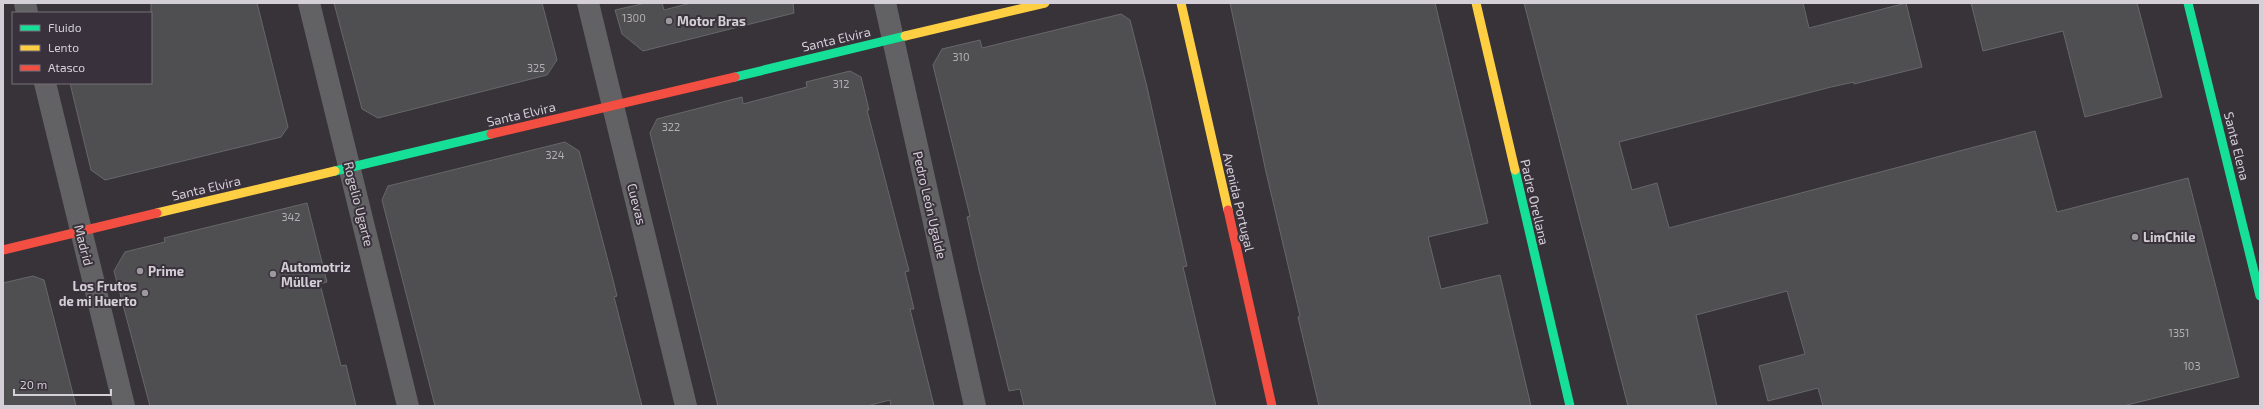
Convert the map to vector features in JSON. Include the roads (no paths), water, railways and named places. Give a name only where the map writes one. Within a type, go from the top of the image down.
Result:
[{"type":"street","name":"Rogelio Ugarte","points":[[309,3],[408,406]]},
{"type":"street","name":"Cuevas","points":[[588,3],[686,406]]},
{"type":"street","name":"Pedro León Ugalde","points":[[885,3],[975,406]]},
{"type":"street","name":"Santa Elvira","points":[[3,250],[1045,3]]},
{"type":"street","name":"Avenida Portugal","points":[[1181,3],[1272,406]]},
{"type":"street","name":"Padre Orellana","points":[[1476,3],[1570,406]]},
{"type":"street","name":"Santa Elena","points":[[2188,3],[2260,296]]},
{"type":"street","name":"Madrid","points":[[45,84],[124,406]]},
{"type":"place","name":"Motor Bras","points":[[669,21]]},
{"type":"place","name":"LimChile","points":[[2135,237]]},
{"type":"place","name":"Prime","points":[[140,271]]},
{"type":"place","name":"Automotriz Müller","points":[[273,274]]},
{"type":"place","name":"Los Frutos de mi Huerto","points":[[145,293]]}]
